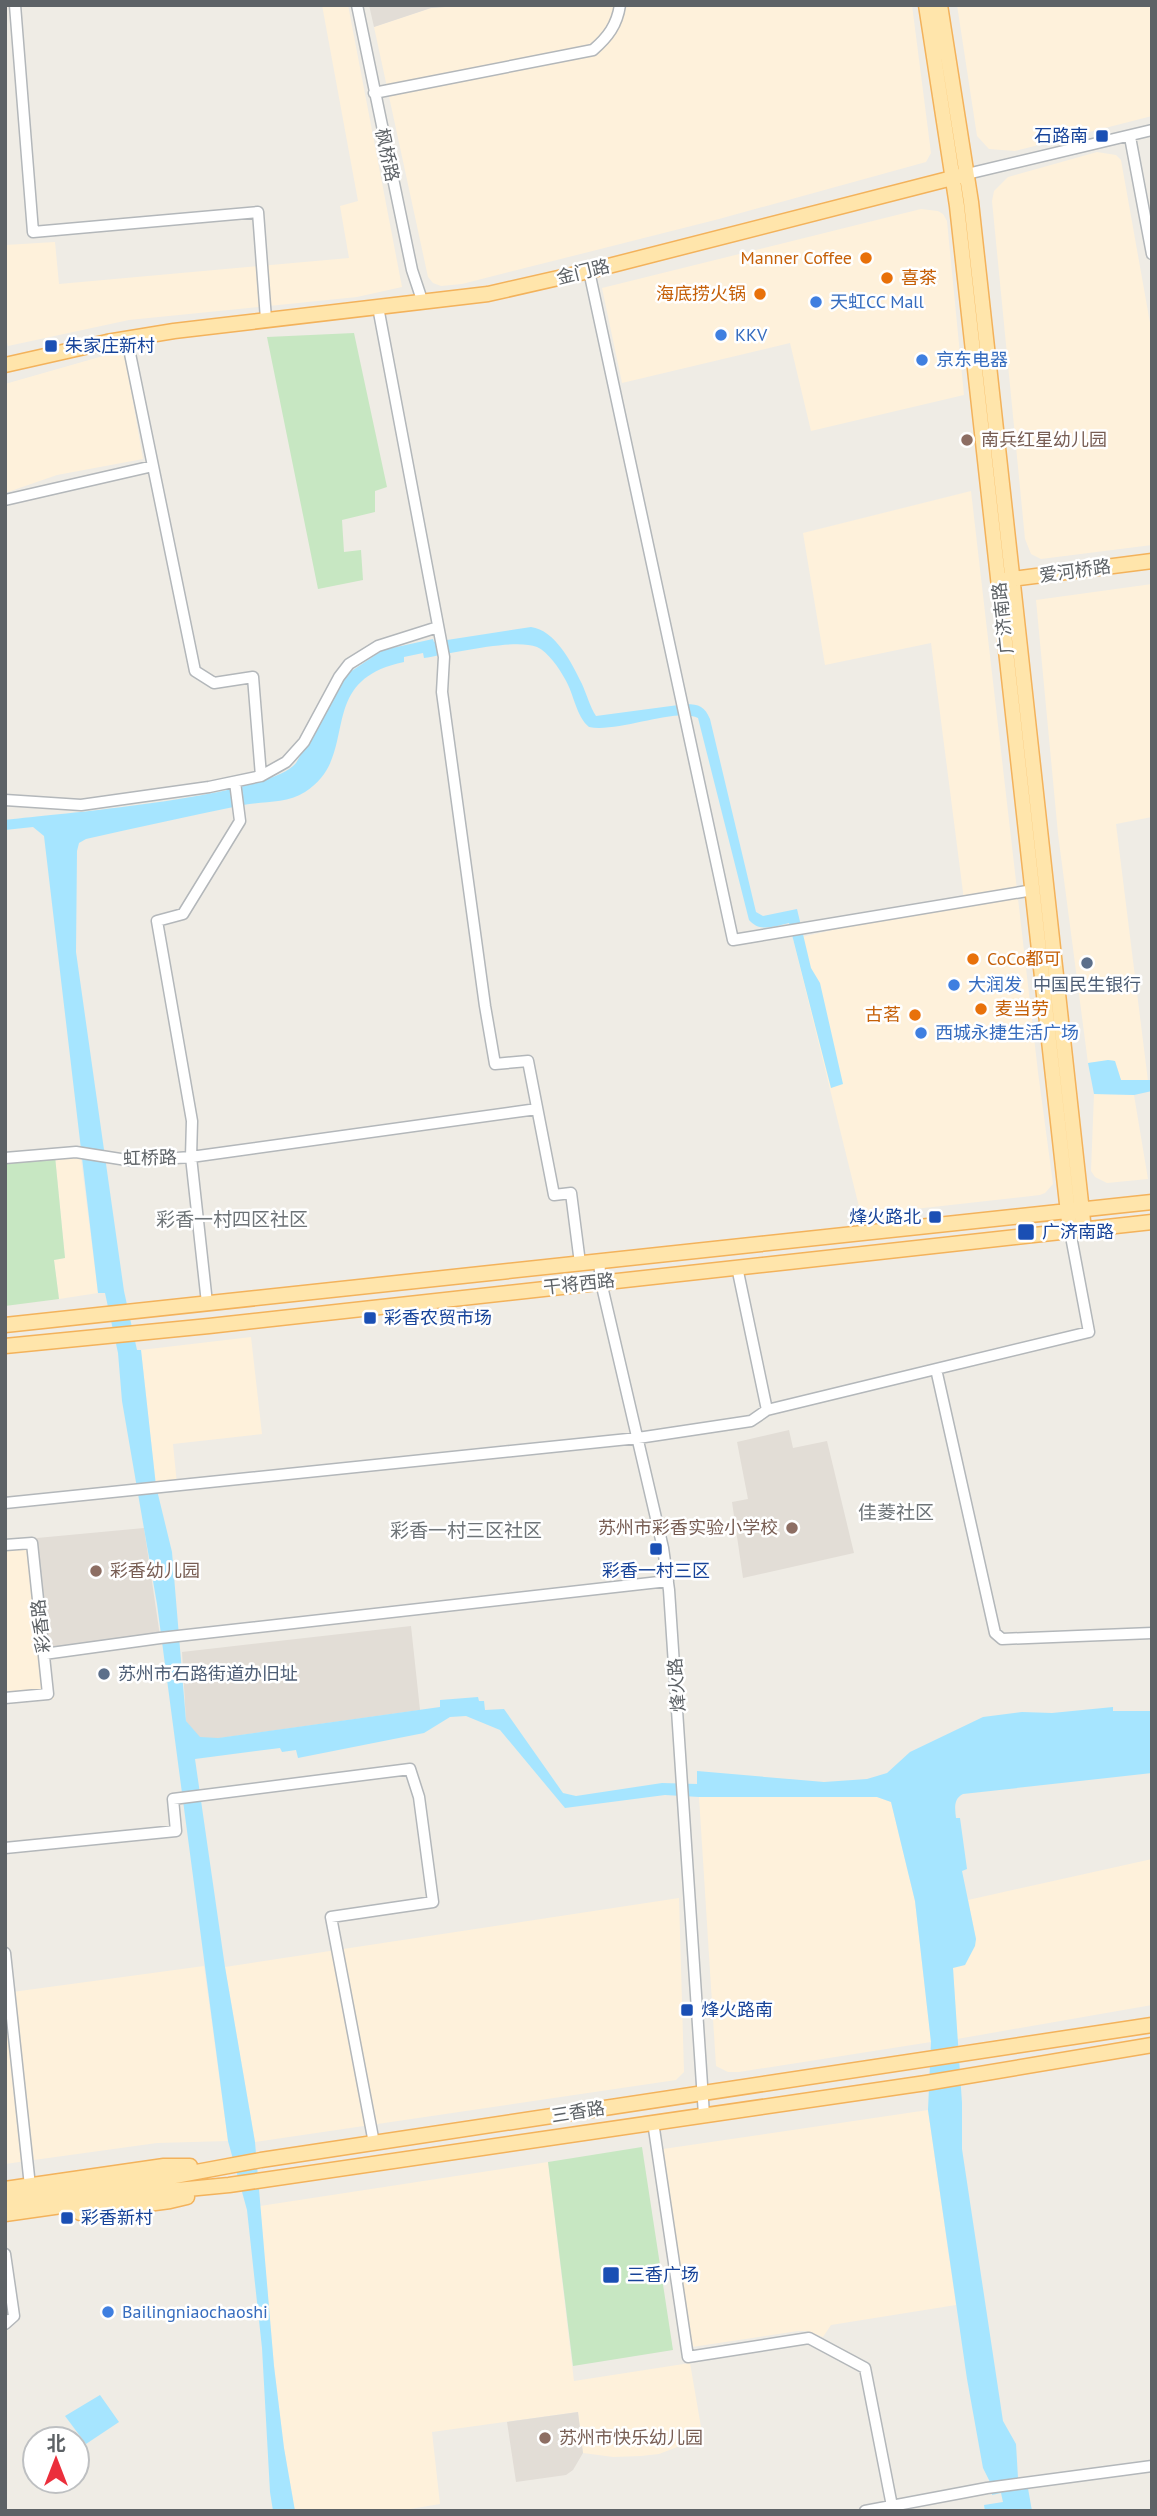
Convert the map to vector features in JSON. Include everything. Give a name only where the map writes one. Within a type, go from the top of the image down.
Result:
[{"type":"main road","name":"广济南路","points":[[926,5],[960,176]]},
{"type":"main road","name":"广济南路","points":[[940,5],[1077,1230]]},
{"type":"main road","name":"金门路","points":[[5,366],[127,339],[266,319],[488,294],[589,271],[960,176]]},
{"type":"main road","name":"爱河桥路","points":[[1006,580],[1152,561]]},
{"type":"main road","name":"广济南路","points":[[1006,580],[1033,890],[1075,1210]]},
{"type":"main road","name":"干将西路","points":[[5,1325],[1152,1202]]},
{"type":"main road","name":"干将西路","points":[[5,1346],[1152,1222]]},
{"type":"main road","name":"三香路","points":[[5,2214],[165,2185],[231,2165],[261,2160],[1152,2025]]},
{"type":"main road","name":"三香路","points":[[5,2200],[165,2185],[231,2185],[926,2083],[1152,2045]]},
{"type":"main road","points":[[5,2189],[164,2166],[231,2165]]},
{"type":"main road","points":[[5,2224],[170,2201],[231,2185]]},
{"type":"street","points":[[15,5],[33,232],[258,212],[266,319]]},
{"type":"street","name":"枫桥路","points":[[357,5],[412,270],[423,303]]},
{"type":"street","points":[[374,93],[593,50],[608,37],[618,18],[620,5]]},
{"type":"street","name":"金门路","points":[[960,176],[1152,130]]},
{"type":"street","points":[[1130,136],[1152,254]]},
{"type":"street","points":[[589,271],[733,940],[1033,890]]},
{"type":"street","points":[[378,307],[444,657],[442,692],[495,1064],[528,1061],[554,1195],[571,1193],[580,1264]]},
{"type":"street","points":[[127,339],[195,671],[214,683],[253,677],[261,776]]},
{"type":"street","points":[[5,500],[153,466]]},
{"type":"street","points":[[5,800],[80,805],[235,784],[261,776],[286,762],[304,742],[339,677],[349,664],[378,646],[438,627]]},
{"type":"street","points":[[235,784],[240,821],[183,914],[157,922],[192,1121],[191,1157],[537,1109]]},
{"type":"street","name":"虹桥路","points":[[5,1158],[76,1152],[133,1161],[191,1157],[207,1303]]},
{"type":"street","points":[[5,1503],[638,1438],[751,1420],[767,1410],[1089,1332],[1077,1230]]},
{"type":"street","name":"烽火路","points":[[599,1261],[601,1282],[663,1548],[668,1581],[704,2115]]},
{"type":"street","points":[[737,1267],[767,1410]]},
{"type":"street","points":[[936,1370],[995,1633],[1002,1639],[1152,1633]]},
{"type":"street","name":"彩香路","points":[[5,1545],[32,1543],[48,1695],[5,1698]]},
{"type":"street","points":[[44,1654],[160,1638],[668,1581]]},
{"type":"street","points":[[5,1848],[176,1832],[173,1799],[410,1769],[419,1797],[433,1902],[331,1917],[374,2143]]},
{"type":"street","points":[[5,1953],[30,2186]]},
{"type":"street","points":[[653,2122],[688,2357],[809,2338],[865,2368],[892,2506]]},
{"type":"street","points":[[5,2254],[14,2316],[5,2323]]},
{"type":"street","points":[[865,2511],[1030,2481],[1152,2466]]},
{"type":"shaded area","points":[[322,5],[348,5],[402,287],[357,297],[129,320],[8,346],[5,334],[5,245],[55,242],[59,284],[349,258],[340,206],[358,201]]},
{"type":"shaded area","points":[[369,5],[473,5],[431,8],[374,27]]},
{"type":"shaded area","points":[[912,5],[931,153],[926,162],[719,219],[462,284],[441,286],[428,277],[374,27],[431,8],[448,6]]},
{"type":"shaded area","points":[[957,5],[1152,5],[1152,116],[1015,151],[989,149],[977,136]]},
{"type":"shaded area","points":[[1097,152],[1116,155],[1121,160],[1152,334],[1152,545],[1041,559],[1031,554],[1025,539],[992,201],[994,191],[1008,177]]},
{"type":"shaded area","name":"天虹CC Mall","points":[[921,209],[938,211],[947,221],[964,395],[811,431],[790,343],[622,383],[602,288]]},
{"type":"shaded area","points":[[124,350],[143,459],[57,475],[5,493],[5,384]]},
{"type":"shaded area","points":[[971,491],[1053,1184],[1040,1195],[861,1215],[793,939],[964,900],[931,643],[825,665],[803,533]]},
{"type":"shaded area","points":[[1152,584],[1152,817],[1116,824],[1148,1081],[1141,1081],[1121,1080],[1115,1061],[1088,1063],[1058,834],[1036,600]]},
{"type":"shaded area","points":[[1094,1094],[1134,1095],[1148,1179],[1107,1183],[1095,1177],[1091,1171]]},
{"type":"shaded area","points":[[55,1156],[81,1159],[98,1293],[59,1299],[54,1260],[65,1258]]},
{"type":"shaded area","points":[[251,1337],[262,1434],[173,1444],[177,1484],[156,1486],[141,1350]]},
{"type":"shaded area","name":"苏州市彩香实验小学校","points":[[789,1430],[793,1448],[827,1441],[854,1553],[743,1578],[732,1502],[748,1499],[737,1442]]},
{"type":"shaded area","name":"彩香幼儿园","points":[[144,1528],[160,1636],[49,1648],[37,1538]]},
{"type":"shaded area","points":[[37,1538],[54,1699],[5,1704],[5,1541]]},
{"type":"shaded area","points":[[411,1626],[420,1710],[192,1742],[186,1721],[182,1652]]},
{"type":"shaded area","points":[[699,1797],[877,1797],[891,1802],[915,1901],[931,2042],[739,2072],[728,2072],[716,2066]]},
{"type":"shaded area","points":[[1152,1859],[1152,2005],[957,2039],[953,1967],[965,1965],[976,1939],[968,1900]]},
{"type":"shaded area","points":[[679,1898],[684,2072],[676,2080],[255,2142],[225,1967]]},
{"type":"shaded area","points":[[204,1966],[228,2141],[157,2143],[5,2164],[5,1993]]},
{"type":"shaded area","points":[[928,2110],[956,2305],[831,2325],[823,2337],[798,2331],[692,2347],[663,2149]]},
{"type":"shaded area","points":[[548,2162],[574,2381],[690,2363],[701,2438],[659,2454],[613,2457],[583,2453],[578,2412],[432,2432],[440,2504],[398,2511],[295,2511],[274,2366],[260,2206]]},
{"type":"shaded area","name":"苏州市快乐幼儿园","points":[[578,2412],[583,2453],[573,2470],[566,2475],[516,2482],[507,2422]]},
{"type":"green space","points":[[354,333],[387,487],[375,491],[375,512],[342,520],[344,552],[361,550],[363,580],[318,589],[267,337]]},
{"type":"green space","points":[[55,1156],[65,1258],[54,1260],[59,1299],[5,1306],[5,1160]]},
{"type":"green space","name":"三香广场","points":[[642,2147],[673,2350],[573,2366],[548,2162]]},
{"type":"water","points":[[531,627],[548,634],[562,649],[596,716],[686,704],[704,709],[710,719],[756,912],[763,916],[797,909],[811,968],[820,983],[843,1084],[831,1088],[789,923],[763,927],[749,920],[698,718],[688,715],[615,727],[589,727],[581,717],[560,670],[549,656],[537,647],[498,645],[424,658],[423,653],[404,657],[404,662],[376,672],[358,685],[348,702],[332,759],[322,777],[305,792],[283,800],[203,813],[86,839],[79,843],[76,952],[124,1291],[137,1350],[141,1350],[156,1486],[172,1552],[186,1721],[200,1737],[218,1738],[440,1707],[440,1700],[478,1697],[479,1701],[484,1701],[485,1710],[504,1709],[563,1793],[576,1796],[662,1783],[697,1784],[697,1771],[824,1782],[867,1779],[887,1773],[910,1752],[983,1717],[1113,1707],[1113,1711],[1152,1711],[1152,1773],[963,1794],[955,1804],[956,1818],[960,1818],[967,1869],[962,1871],[976,1939],[965,1965],[953,1968],[962,2103],[962,2149],[1003,2421],[1016,2444],[1018,2478],[1026,2477],[1032,2511],[985,2511],[984,2505],[1003,2502],[1001,2493],[992,2495],[990,2482],[983,2468],[967,2379],[928,2110],[931,2042],[915,1901],[891,1802],[877,1797],[665,1795],[565,1808],[500,1730],[466,1716],[450,1717],[424,1733],[298,1758],[296,1750],[282,1752],[280,1748],[195,1759],[225,1967],[255,2142],[274,2366],[295,2511],[273,2511],[262,2348],[247,2210],[228,2141],[157,1604],[122,1401],[118,1353],[105,1293],[98,1293],[44,836],[33,827],[5,830],[5,820],[160,802],[247,785],[278,775],[296,763],[347,674],[383,650],[433,639],[434,642]]},
{"type":"water","points":[[1115,1061],[1121,1080],[1152,1080],[1152,1091],[1134,1095],[1094,1094],[1088,1063]]},
{"type":"water","points":[[100,2395],[119,2422],[91,2441],[91,2425],[72,2425],[65,2416]]},
{"type":"place","name":"石路南","points":[[1102,136]]},
{"type":"place","name":"Manner Coffee","points":[[866,258]]},
{"type":"place","name":"喜茶","points":[[887,278]]},
{"type":"place","name":"海底捞火锅","points":[[760,294]]},
{"type":"place","name":"天虹CC Mall","points":[[816,302]]},
{"type":"place","name":"KKV","points":[[721,335]]},
{"type":"place","name":"朱家庄新村","points":[[51,346]]},
{"type":"place","name":"京东电器","points":[[922,360]]},
{"type":"place","name":"南兵红星幼儿园","points":[[967,440]]},
{"type":"place","name":"CoCo都可","points":[[973,959]]},
{"type":"place","name":"中国民生银行","points":[[1087,963]]},
{"type":"place","name":"大润发","points":[[954,985]]},
{"type":"place","name":"麦当劳","points":[[981,1009]]},
{"type":"place","name":"古茗","points":[[915,1015]]},
{"type":"place","name":"西城永捷生活广场","points":[[921,1033]]},
{"type":"place","name":"烽火路北","points":[[935,1217]]},
{"type":"place","name":"广济南路","points":[[1026,1232]]},
{"type":"place","name":"彩香农贸市场","points":[[370,1318]]},
{"type":"place","name":"苏州市彩香实验小学校","points":[[792,1528]]},
{"type":"place","name":"彩香一村三区","points":[[656,1549]]},
{"type":"place","name":"彩香幼儿园","points":[[96,1571]]},
{"type":"place","name":"苏州市石路街道办旧址","points":[[104,1674]]},
{"type":"place","name":"烽火路南","points":[[687,2010]]},
{"type":"place","name":"彩香新村","points":[[67,2218]]},
{"type":"place","name":"三香广场","points":[[611,2275]]},
{"type":"place","name":"Bailingniaochaoshi","points":[[108,2312]]},
{"type":"place","name":"苏州市快乐幼儿园","points":[[545,2438]]},
{"type":"district","name":"彩香一村四区社区","points":[[232,1219]]},
{"type":"district","name":"佳菱社区","points":[[896,1512]]},
{"type":"district","name":"彩香一村三区社区","points":[[466,1530]]}]
